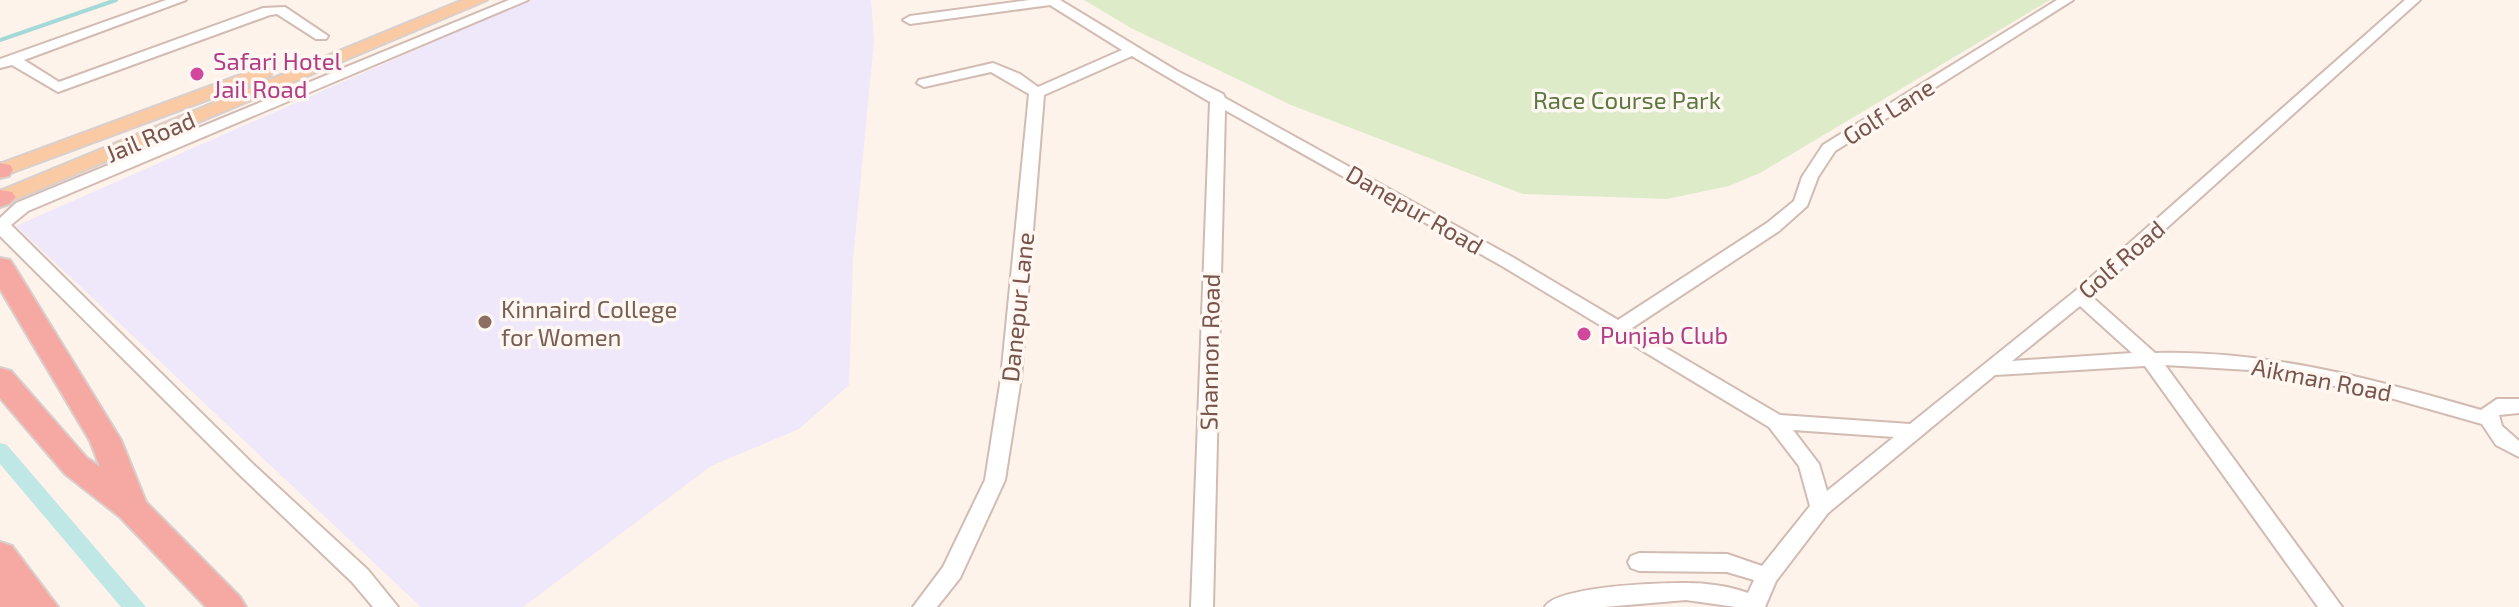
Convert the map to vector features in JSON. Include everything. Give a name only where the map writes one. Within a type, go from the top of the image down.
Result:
[{"type":"highway","points":[[0,266],[105,440],[132,508]]},
{"type":"highway","points":[[0,378],[76,466],[132,508],[228,607]]},
{"type":"highway","points":[[0,555],[40,607]]},
{"type":"highway","points":[[0,594],[16,607]]},
{"type":"main road","name":"Jail Road","points":[[0,171],[447,0]]},
{"type":"main road","name":"Jail Road","points":[[1,193],[98,158],[478,0]]},
{"type":"main road","points":[[1,193],[150,115]]},
{"type":"street","points":[[7,62],[179,0]]},
{"type":"street","points":[[387,607],[360,576],[236,460],[3,229],[3,224],[22,207],[521,0]]},
{"type":"street","name":"Golf Lane","points":[[1618,328],[1773,227],[1801,203],[1810,177],[1829,148],[2066,0]]},
{"type":"street","name":"Golf Road","points":[[1821,507],[2080,296],[2413,0]]},
{"type":"street","points":[[910,20],[1052,1]]},
{"type":"street","name":"Danepur Road","points":[[1052,1],[1776,422]]},
{"type":"street","points":[[7,62],[58,88],[275,10],[321,36]]},
{"type":"street","points":[[924,83],[993,67],[1015,77],[1037,93],[1133,50]]},
{"type":"street","name":"Danepur Lane","points":[[924,607],[952,572],[995,480],[1011,378],[1037,93]]},
{"type":"street","name":"Shannon Road","points":[[1202,607],[1218,97]]},
{"type":"street","points":[[2080,296],[2151,360],[2331,607]]},
{"type":"street","name":"Aikman Road","points":[[1988,369],[2151,360],[2229,361],[2294,369],[2489,419]]},
{"type":"street","points":[[2519,406],[2497,406],[2489,413],[2498,435],[2519,450]]},
{"type":"street","points":[[1776,422],[1916,431]]},
{"type":"street","points":[[1556,607],[1566,602],[1687,592],[1729,593],[1754,605],[1767,576],[1821,507],[1809,464],[1776,422]]},
{"type":"street","points":[[1639,562],[1727,563],[1767,576]]},
{"type":"shaded area","name":"Kinnaird College for Women","points":[[529,0],[871,0],[874,41],[853,260],[849,385],[799,429],[711,466],[523,607],[421,607],[16,226]]},
{"type":"green space","name":"Race Course Park","points":[[1084,0],[2050,0],[1760,173],[1729,186],[1667,199],[1523,194],[1291,105],[1131,28]]},
{"type":"waterway","points":[[0,40],[116,0]]},
{"type":"waterway","points":[[0,450],[135,607]]},
{"type":"place","name":"Safari Hotel Jail Road","points":[[197,74]]},
{"type":"place","name":"Kinnaird College for Women","points":[[485,322]]},
{"type":"place","name":"Punjab Club","points":[[1584,334]]}]
